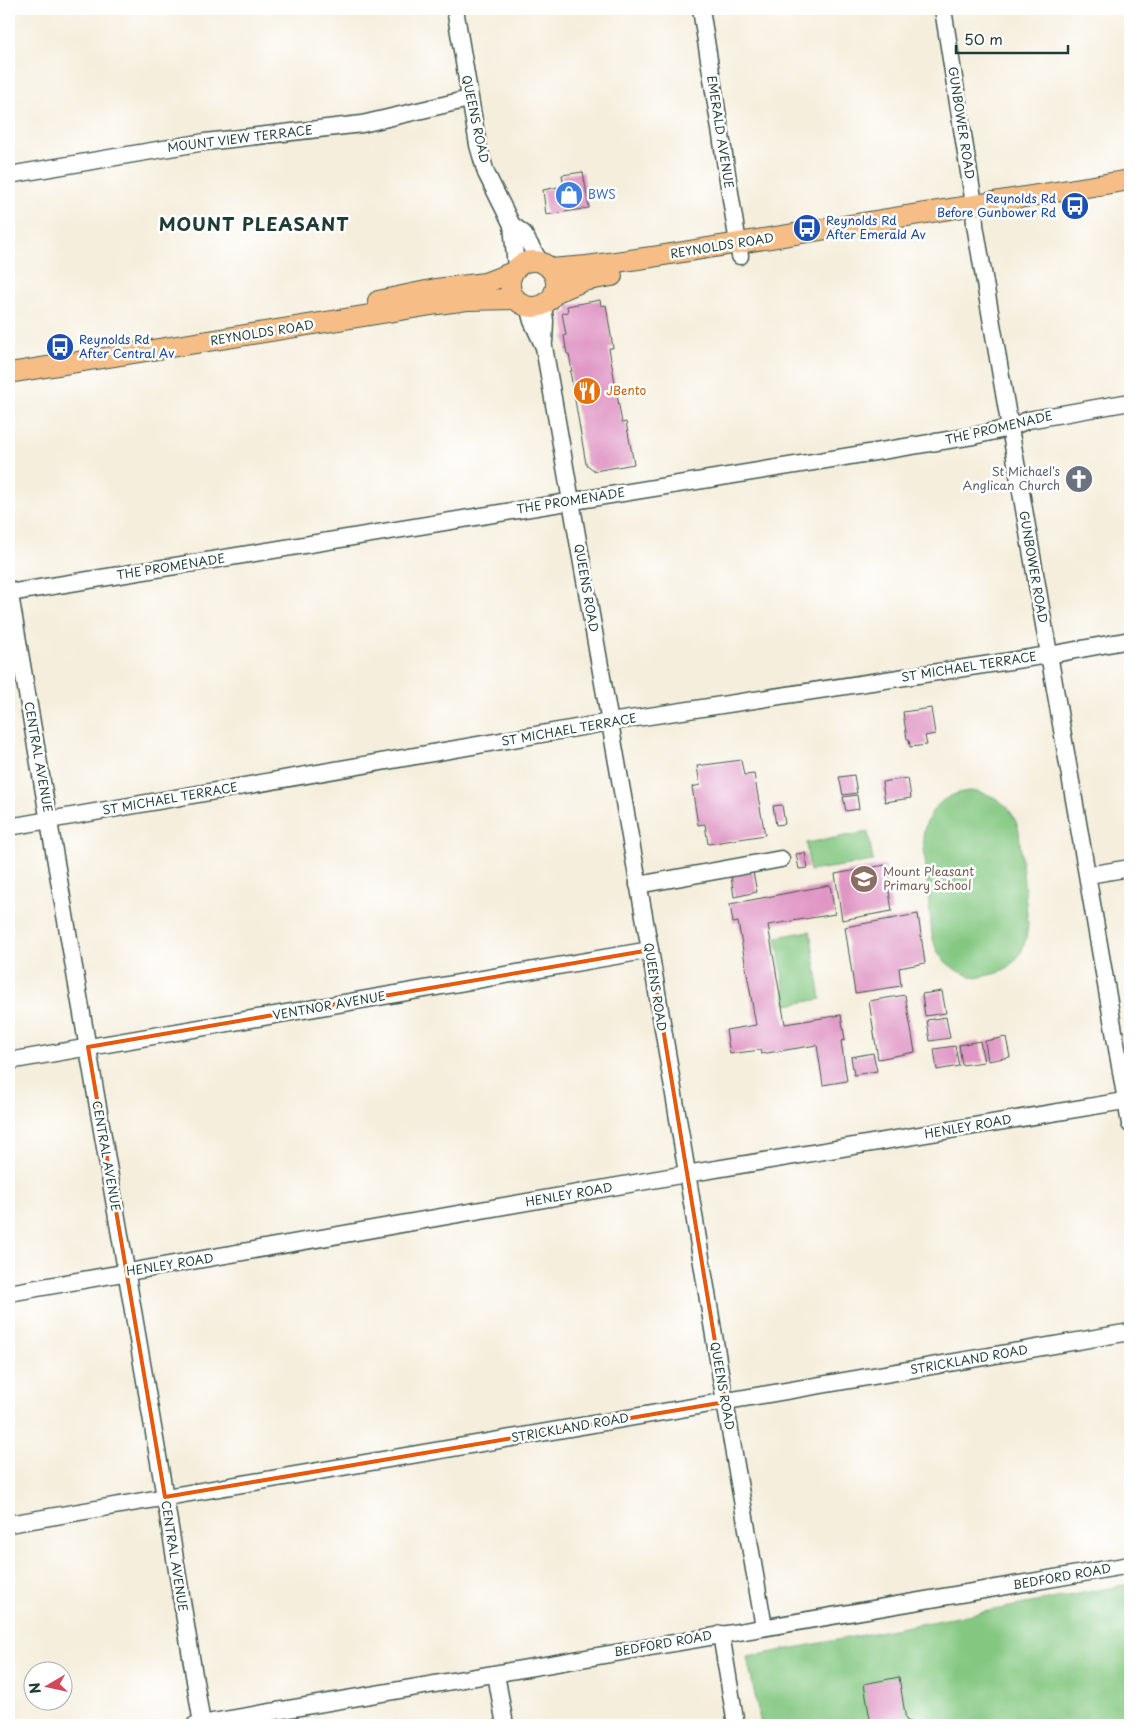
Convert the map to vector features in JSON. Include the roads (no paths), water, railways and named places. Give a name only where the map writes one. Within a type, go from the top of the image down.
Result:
[{"type":"main road","name":"REYNOLDS ROAD","points":[[1079,195],[1130,180]]},
{"type":"main road","name":"REYNOLDS ROAD","points":[[437,296],[467,300],[535,301],[583,281],[739,250],[1079,195],[1130,193]]},
{"type":"main road","name":"REYNOLDS ROAD","points":[[9,373],[437,296],[485,283],[515,270],[527,261],[545,265],[587,266],[739,250]]},
{"type":"main road","points":[[515,270],[510,286],[535,301],[555,280],[545,265]]},
{"type":"main road","name":"REYNOLDS ROAD","points":[[9,360],[302,320]]},
{"type":"street","name":"QUEENS ROAD","points":[[456,9],[478,145],[486,172],[512,225],[515,270]]},
{"type":"street","name":"EMERALD AVENUE","points":[[701,9],[739,250]]},
{"type":"street","name":"GUNBOWER ROAD","points":[[943,9],[1009,428],[1128,1100],[1130,1124]]},
{"type":"street","name":"MOUNT VIEW TERRACE","points":[[9,175],[205,142],[362,124],[470,99]]},
{"type":"street","name":"QUEENS ROAD","points":[[512,225],[523,233],[545,265]]},
{"type":"street","name":"QUEENS ROAD","points":[[535,301],[532,321],[544,347],[650,950],[686,1174],[764,1628]]},
{"type":"street","name":"THE PROMENADE","points":[[9,592],[973,436],[1009,428],[1028,420],[1130,402]]},
{"type":"street","name":"CENTRAL AVENUE","points":[[9,592],[165,1497],[199,1725]]},
{"type":"street","name":"ST MICHAEL TERRACE","points":[[9,827],[610,722],[1049,655],[1130,640]]},
{"type":"street","points":[[638,885],[780,859]]},
{"type":"street","points":[[1088,875],[1130,868]]},
{"type":"street","name":"VENTNOR AVENUE","points":[[9,1061],[650,950]]},
{"type":"street","name":"HENLEY ROAD","points":[[9,1293],[240,1254],[686,1174],[1128,1100]]},
{"type":"street","name":"STRICKLAND ROAD","points":[[9,1524],[1130,1332]]},
{"type":"street","name":"BEDFORD ROAD","points":[[199,1725],[272,1719],[496,1674],[1130,1565]]},
{"type":"street","points":[[721,1634],[736,1725]]},
{"type":"street","points":[[496,1674],[505,1725]]},
{"type":"place","name":"BWS","points":[[569,195]]},
{"type":"place","name":"Reynolds Rd Before Gunbower Rd","points":[[1075,206]]},
{"type":"place","name":"Reynolds Rd After Emerald Av","points":[[807,228]]},
{"type":"place","name":"Reynolds Rd After Central Av","points":[[60,347]]},
{"type":"place","name":"JBento","points":[[587,391]]},
{"type":"place","name":"St Michael's Anglican Church","points":[[1079,479]]},
{"type":"place","name":"Mount Pleasant Primary School","points":[[864,879]]},
{"type":"district","name":"MOUNT PLEASANT","points":[[254,225]]}]
